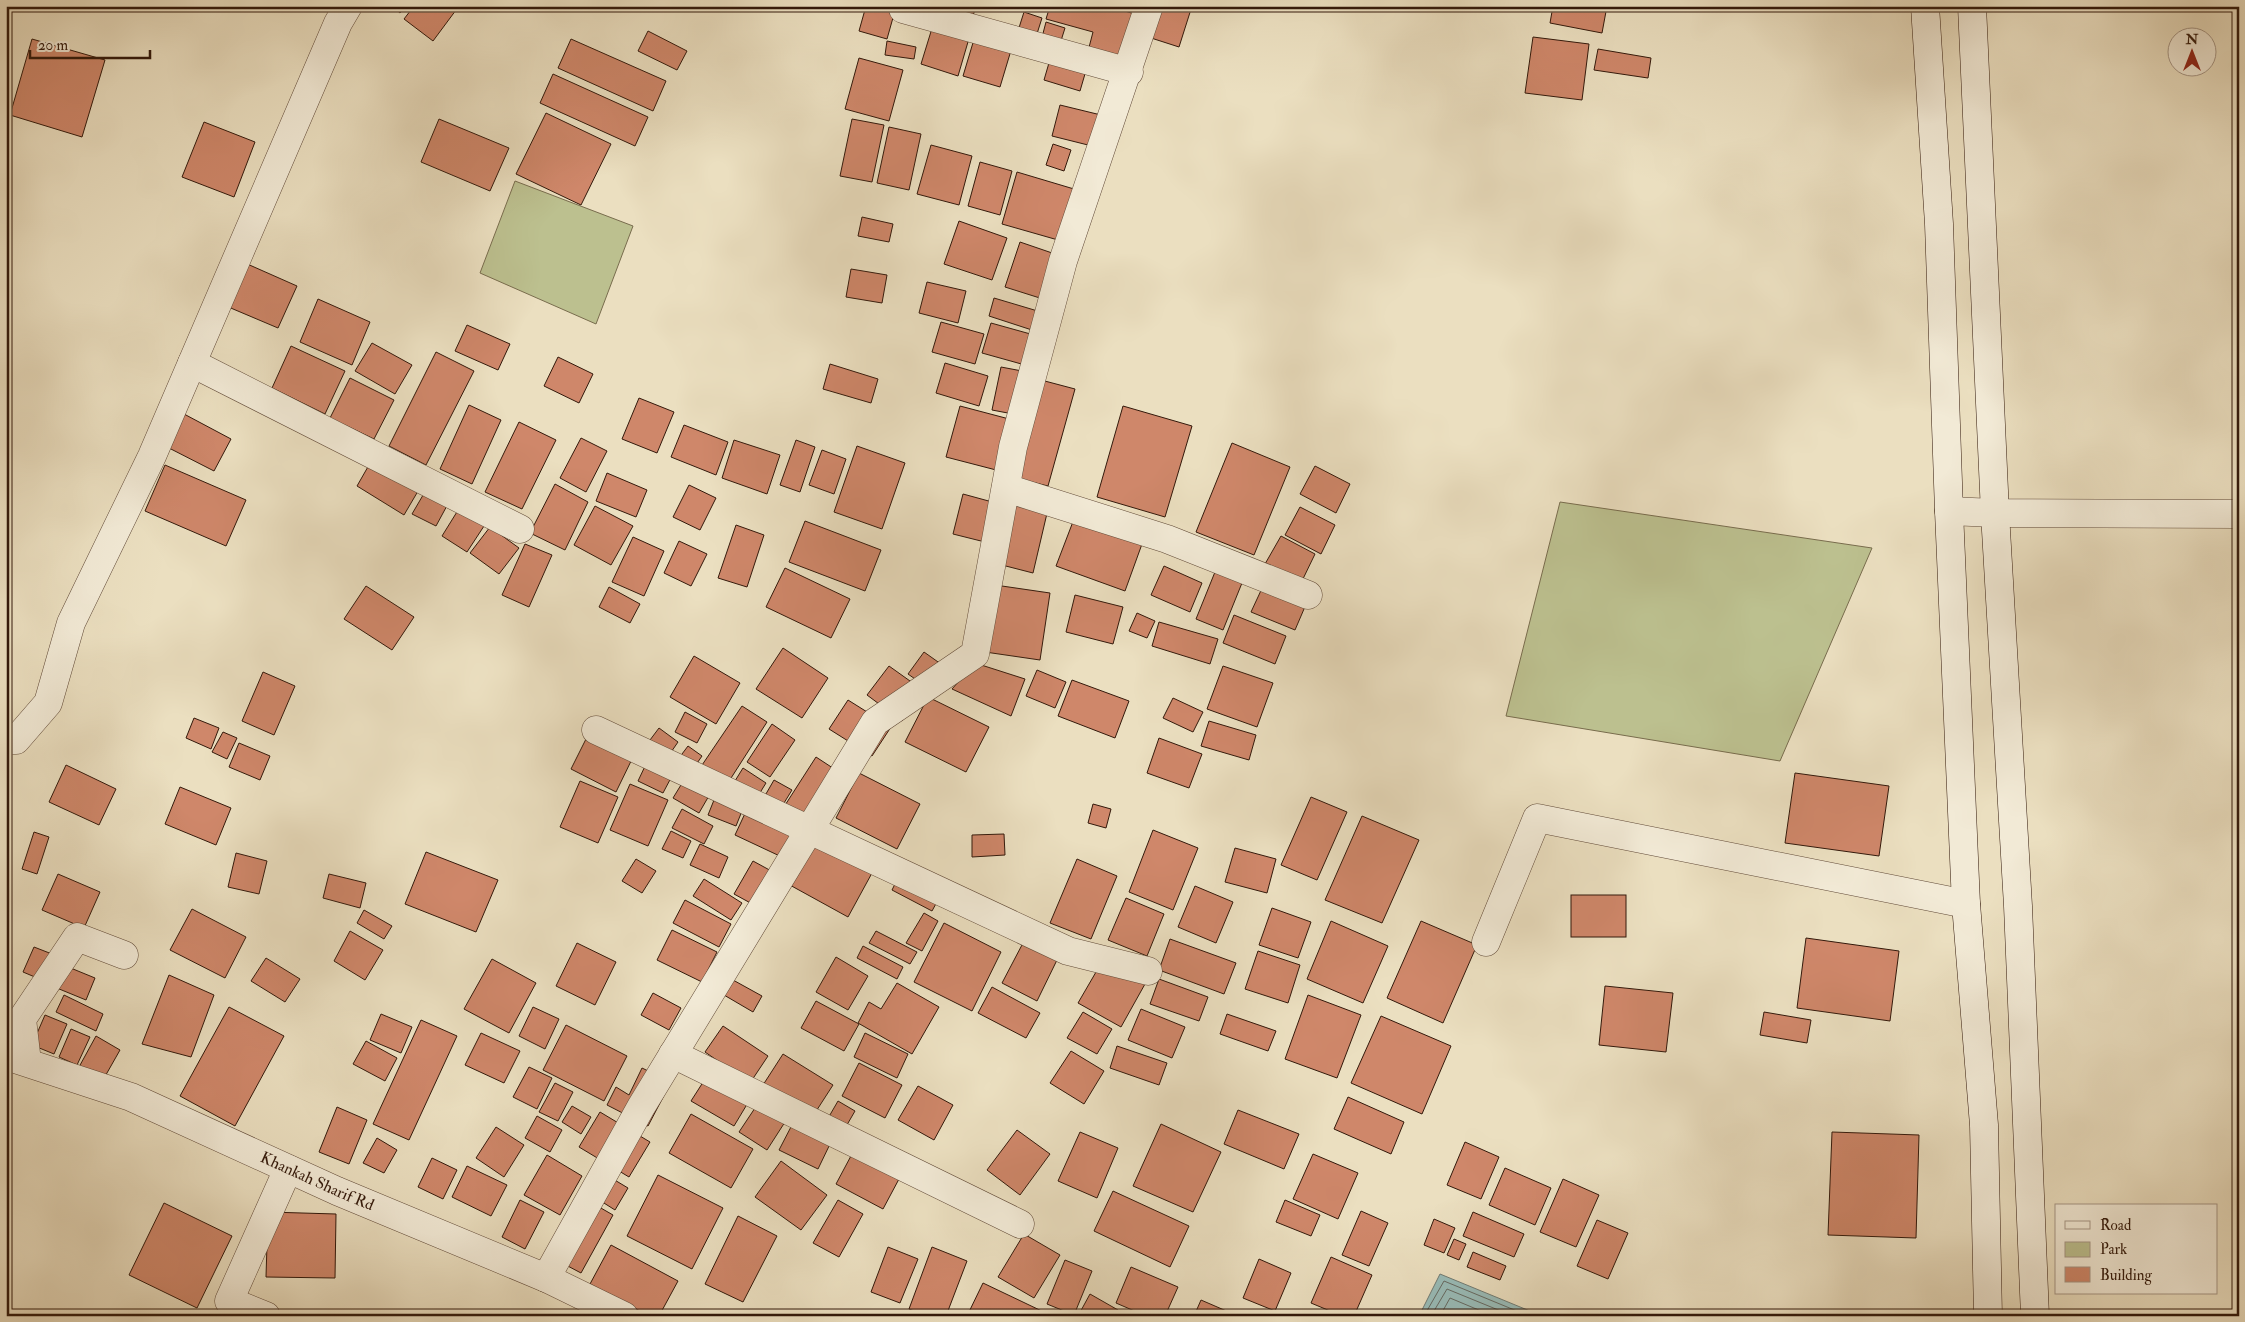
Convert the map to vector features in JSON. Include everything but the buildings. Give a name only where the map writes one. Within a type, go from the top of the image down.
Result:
[{"type":"street","points":[[6,740],[16,740],[48,703],[71,623],[152,456],[338,23],[348,6]]},
{"type":"street","points":[[546,1278],[641,1107],[876,722],[975,654],[1013,447],[1063,261],[1129,72],[1149,6]]},
{"type":"street","points":[[1925,6],[1939,224],[1948,511],[1966,904],[1984,1125],[1988,1316]]},
{"type":"street","points":[[1972,6],[1994,513],[2018,906],[2035,1316]]},
{"type":"street","points":[[903,9],[1129,72]]},
{"type":"street","points":[[192,363],[520,529]]},
{"type":"street","points":[[1006,488],[1167,539],[1308,595]]},
{"type":"street","points":[[1948,511],[1994,513],[2239,514]]},
{"type":"street","points":[[596,730],[1068,950],[1148,971]]},
{"type":"street","points":[[1486,942],[1537,818],[1966,904]]},
{"type":"street","points":[[16,1059],[22,1019],[77,937],[124,955]]},
{"type":"street","points":[[673,1054],[1020,1224]]},
{"type":"street","name":"Khankah Sharif Rd","points":[[16,1059],[131,1097],[288,1169],[546,1278],[624,1316]]},
{"type":"street","points":[[266,1316],[229,1301],[288,1169]]},
{"type":"green space","points":[[515,181],[633,226],[596,324],[480,273]]},
{"type":"green space","points":[[1560,502],[1872,548],[1780,761],[1506,716]]},
{"type":"water","points":[[1440,1274],[1542,1316],[1419,1316]]}]
